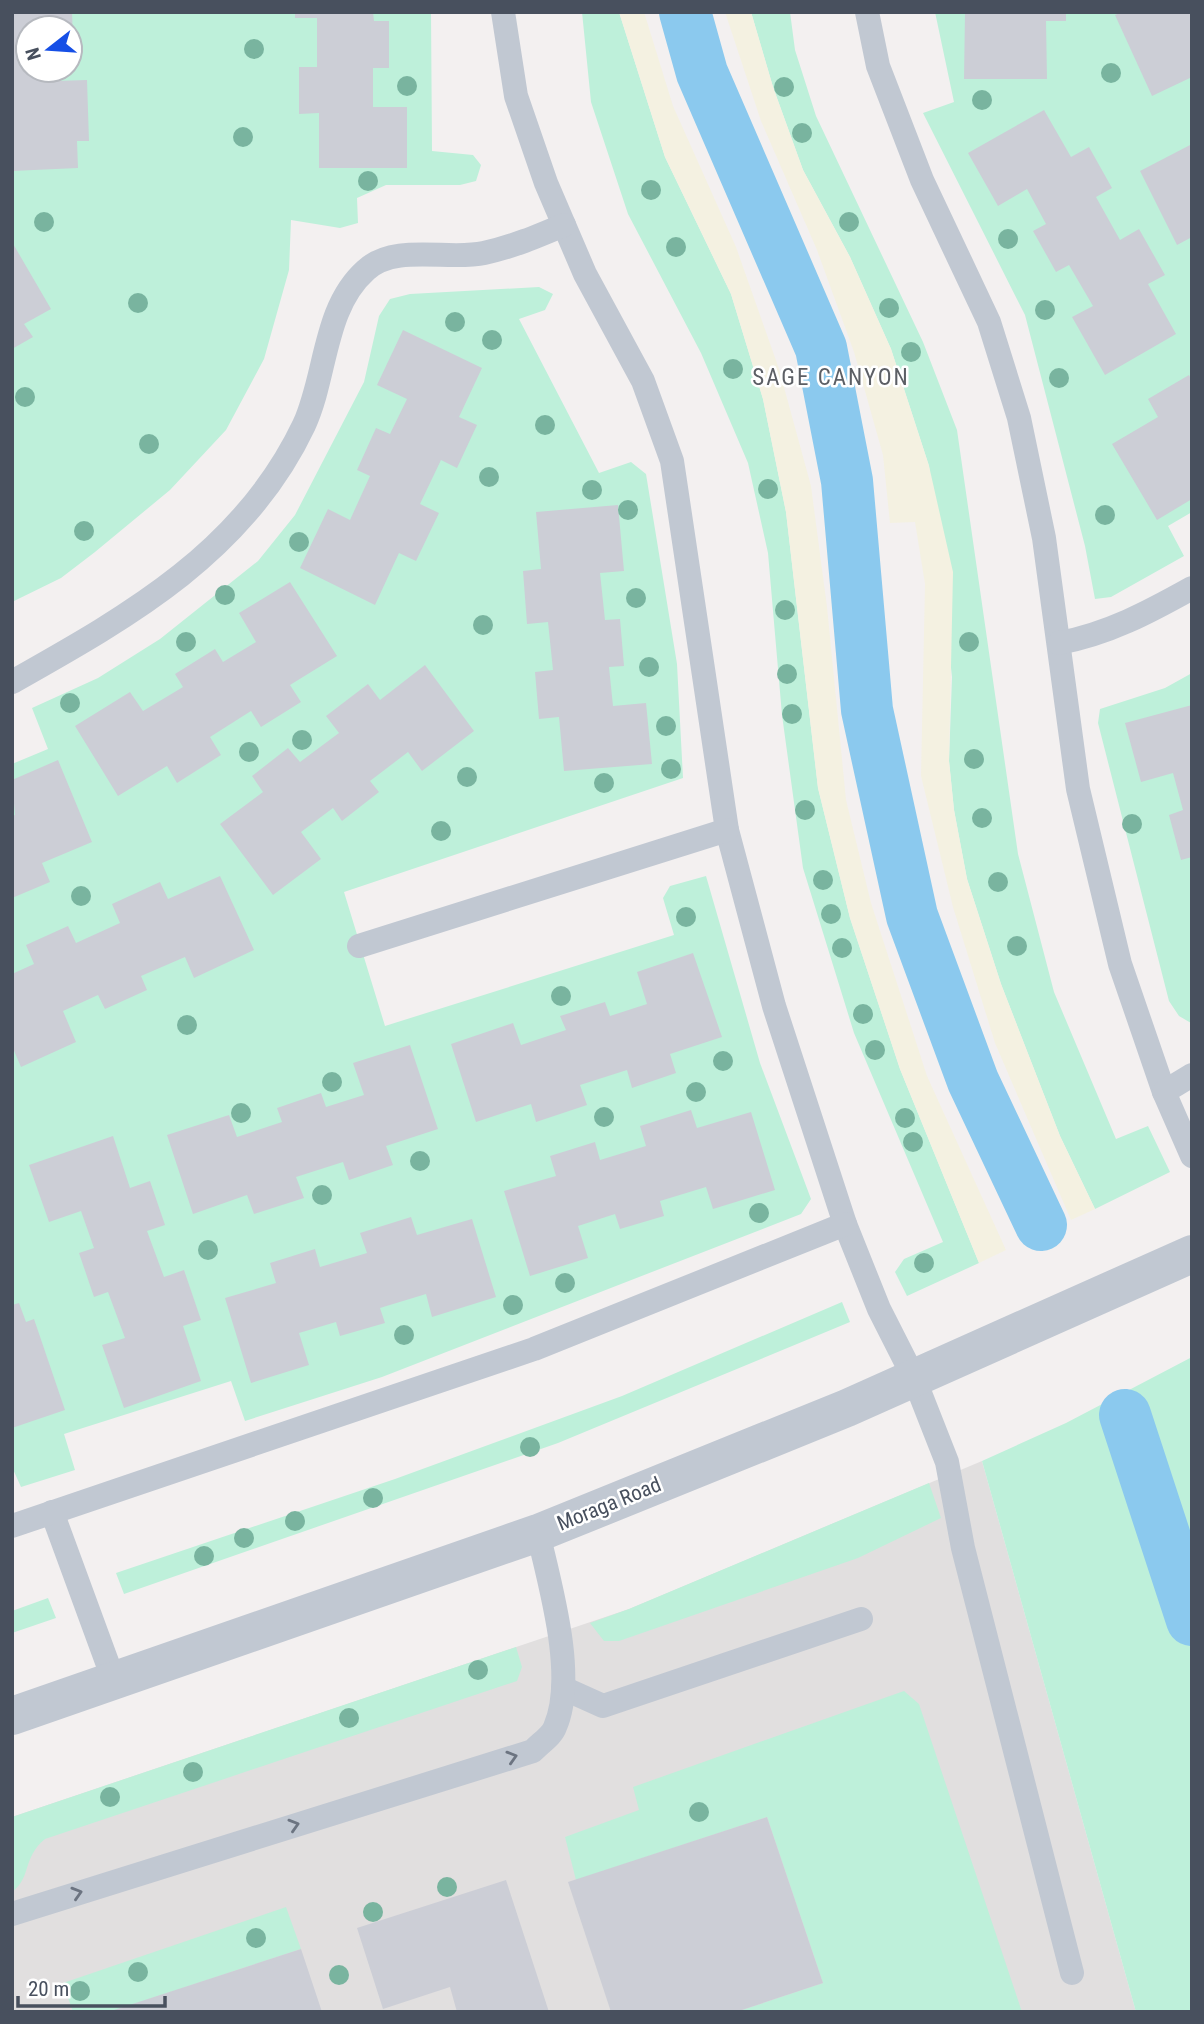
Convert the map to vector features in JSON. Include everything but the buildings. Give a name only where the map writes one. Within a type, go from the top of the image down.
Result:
[{"type":"street","name":"Moraga Road","points":[[12,1716],[538,1533],[914,1378],[1192,1254]]},
{"type":"lane","points":[[503,12],[516,96],[564,225],[585,274],[643,381],[671,461],[727,830],[774,1006],[845,1224],[878,1309],[914,1378],[947,1462],[963,1548],[1072,1973]]},
{"type":"lane","points":[[867,12],[878,66],[922,180],[989,322],[1019,418],[1044,538],[1078,789],[1120,964],[1164,1092],[1192,1156]]},
{"type":"lane","points":[[12,682],[116,624],[194,567],[240,521],[276,478],[305,422],[343,296],[368,268],[394,257],[481,254],[521,243],[564,225]]},
{"type":"lane","points":[[1059,643],[1091,637],[1143,615],[1192,588]]},
{"type":"lane","points":[[359,946],[727,830]]},
{"type":"lane","points":[[1164,1092],[1192,1075]]},
{"type":"lane","points":[[12,1526],[534,1349],[845,1224]]},
{"type":"lane","points":[[52,1512],[114,1681]]},
{"type":"lane","points":[[12,1914],[533,1751],[555,1729],[563,1688],[558,1622],[538,1533]]},
{"type":"lane","points":[[563,1688],[603,1706],[861,1619]]},
{"type":"shaded area","points":[[982,1461],[1136,2012],[12,2012],[12,1817],[629,1609]]},
{"type":"green space","points":[[12,12],[431,12],[432,151],[473,155],[481,165],[476,181],[460,185],[386,185],[357,198],[358,223],[340,228],[291,220],[289,270],[264,359],[226,430],[170,490],[61,578],[12,602]]},
{"type":"green space","points":[[582,12],[619,12],[665,157],[731,294],[763,399],[786,512],[818,788],[850,918],[900,1069],[979,1263],[907,1296],[895,1272],[904,1259],[943,1242],[854,1033],[803,868],[782,715],[768,553],[748,463],[701,353],[628,214],[591,102]]},
{"type":"green space","points":[[751,12],[790,12],[795,50],[816,116],[923,342],[957,430],[1018,854],[1054,992],[1116,1139],[1148,1126],[1170,1172],[1095,1209],[1060,1136],[1001,984],[967,879],[954,810],[949,761],[952,677],[929,466],[891,349],[850,257],[803,170],[773,87]]},
{"type":"green space","points":[[935,12],[1192,12],[1192,512],[1168,526],[1184,556],[1111,597],[1095,599],[1085,546],[1025,315],[923,113],[954,102]]},
{"type":"green space","points":[[539,287],[553,294],[545,310],[519,319],[599,473],[631,462],[646,474],[677,664],[683,778],[344,892],[385,1026],[674,935],[663,898],[670,886],[706,876],[760,1063],[811,1199],[801,1214],[382,1377],[245,1421],[231,1381],[64,1434],[75,1470],[21,1487],[12,1467],[12,764],[48,749],[32,708],[98,678],[160,639],[258,561],[295,515],[364,382],[379,316],[390,299],[410,294]]},
{"type":"green space","points":[[1192,673],[1191,1023],[1179,1016],[1169,1001],[1098,723],[1100,709],[1165,688]]},
{"type":"green space","points":[[842,1302],[850,1322],[558,1443],[124,1594],[116,1573],[395,1479],[622,1396]]},
{"type":"green space","points":[[1192,1357],[1192,2012],[1136,2012],[982,1461],[1066,1423]]},
{"type":"green space","points":[[929,1483],[941,1518],[858,1558],[619,1641],[604,1641],[590,1623],[629,1609]]},
{"type":"green space","points":[[48,1598],[56,1618],[12,1633],[12,1611]]},
{"type":"green space","points":[[516,1647],[522,1667],[517,1681],[45,1839],[33,1853],[22,1880],[12,1892],[12,1817]]},
{"type":"green space","points":[[904,1691],[919,1704],[1022,2012],[736,2012],[823,1983],[767,1817],[576,1880],[565,1837],[639,1810],[633,1787]]},
{"type":"green space","points":[[286,1907],[301,1949],[110,2012],[73,2012],[63,1983]]},
{"type":"sand","points":[[619,12],[644,12],[673,106],[736,247],[779,369],[811,486],[827,607],[846,800],[871,903],[927,1076],[1006,1250],[979,1263],[900,1069],[850,918],[818,788],[786,512],[763,399],[731,294],[665,157]]},
{"type":"sand","points":[[725,12],[751,12],[773,87],[803,170],[850,257],[891,349],[929,466],[953,572],[949,761],[954,810],[967,879],[1001,984],[1060,1136],[1095,1209],[1071,1220],[995,1043],[953,907],[921,776],[925,584],[915,522],[890,523],[883,455],[854,352],[817,250],[761,121]]},
{"type":"waterway","points":[[685,12],[702,73],[821,348],[847,481],[867,710],[912,916],[973,1081],[1041,1225]]},
{"type":"waterway","points":[[1125,1415],[1192,1620]]},
{"type":"district","name":"SAGE CANYON","points":[[831,377]]}]
